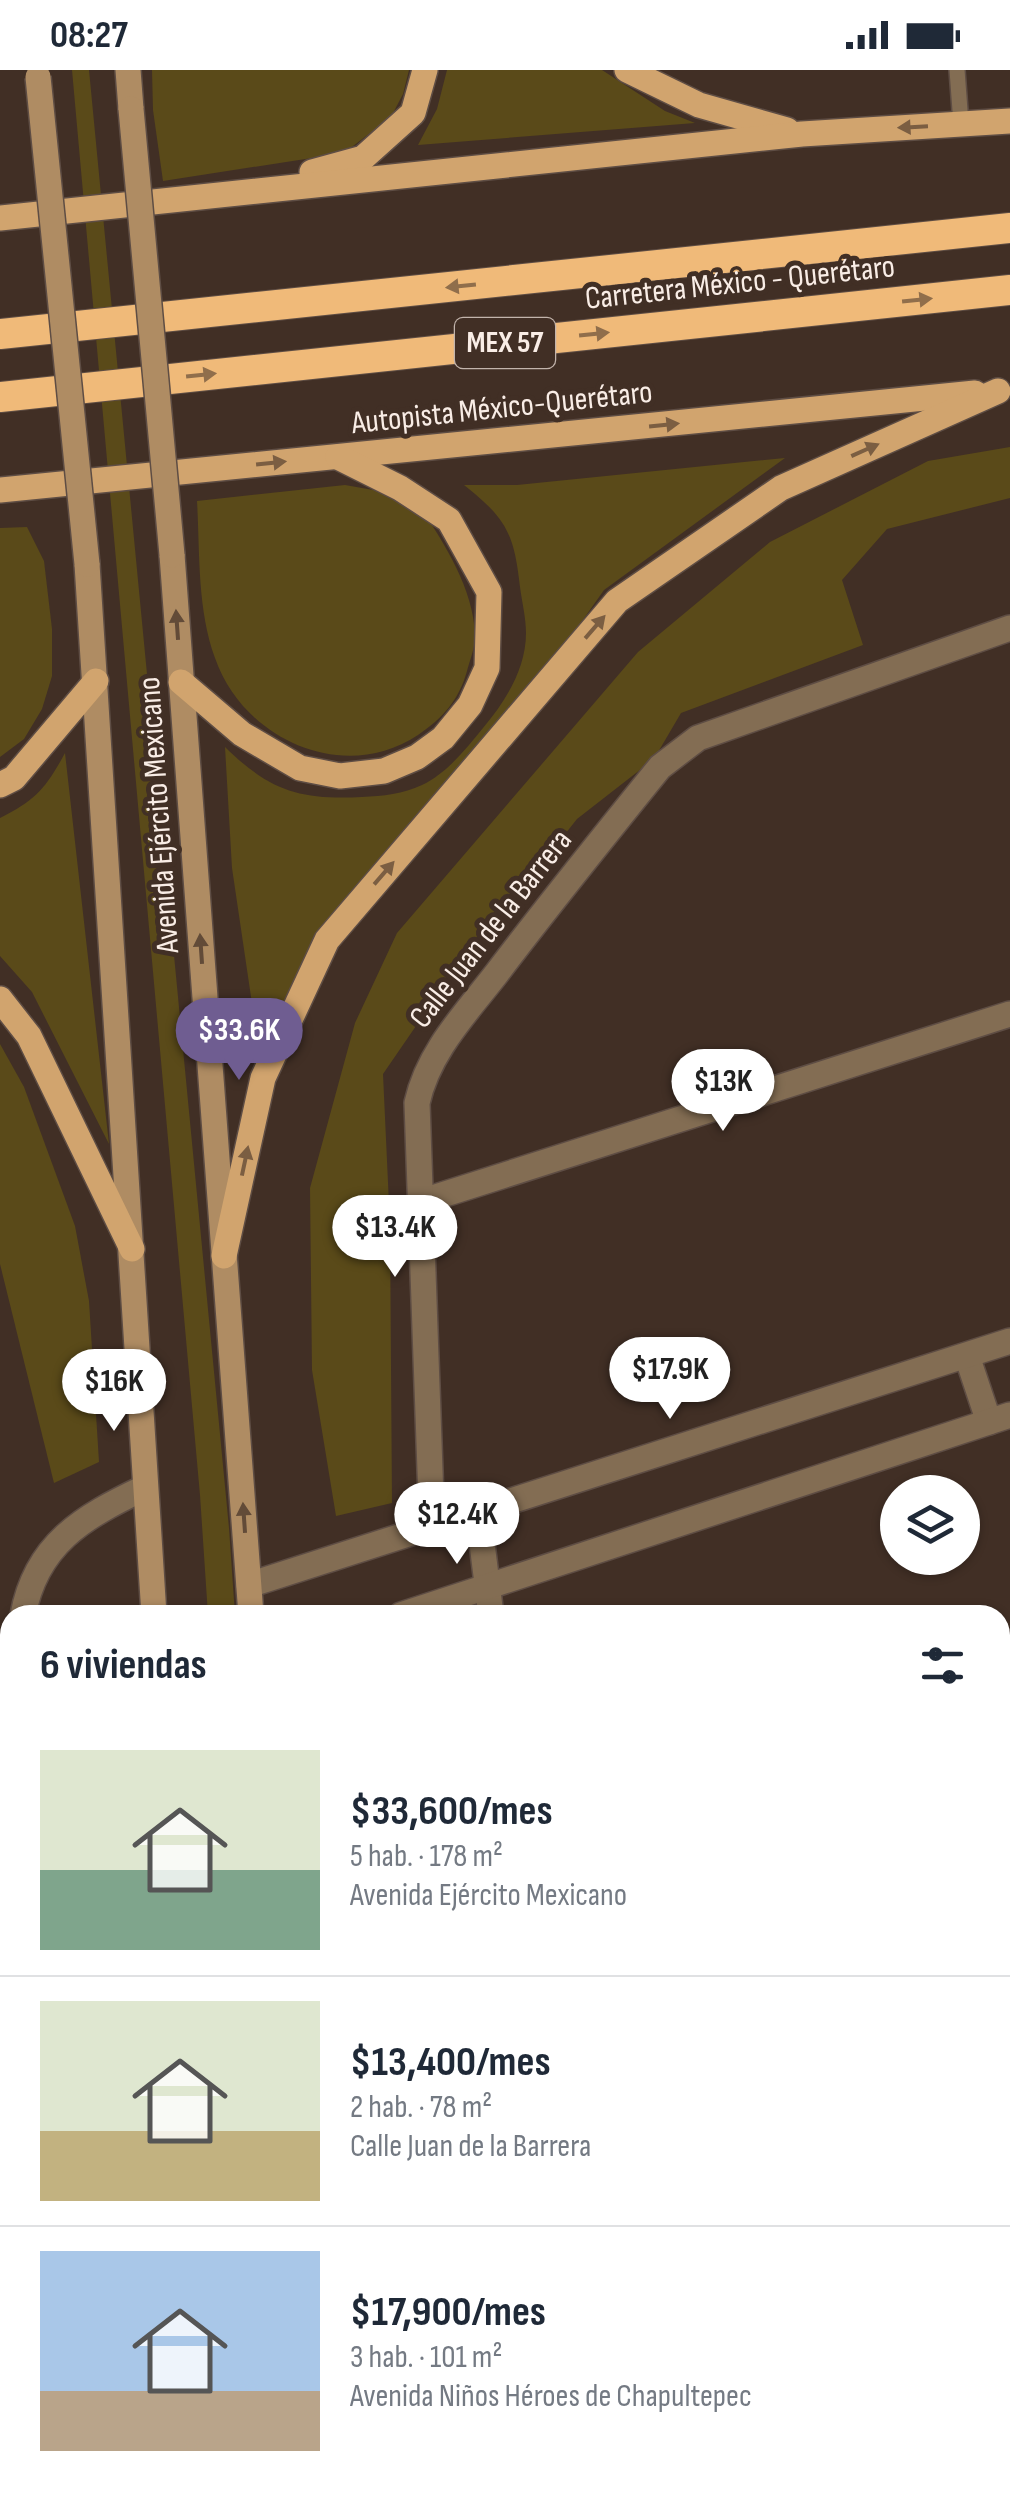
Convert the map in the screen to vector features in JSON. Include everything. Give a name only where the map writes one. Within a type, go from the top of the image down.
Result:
[{"type":"highway","name":"Carretera México - Querétaro","points":[[0,334],[1010,228]]},
{"type":"highway","name":"Carretera México - Querétaro","points":[[0,396],[1010,290]]},
{"type":"main road","name":"Avenida Ejército Mexicano","points":[[128,70],[172,554],[250,1605]]},
{"type":"main road","points":[[243,192],[363,158],[414,113],[424,70]]},
{"type":"main road","points":[[628,70],[699,105],[802,134]]},
{"type":"main road","name":"Avenida Ejército Mexicano","points":[[38,74],[96,681],[153,1605]]},
{"type":"main road","points":[[0,218],[802,134],[1010,121]]},
{"type":"main road","points":[[224,1256],[263,1078],[327,940],[617,602],[781,488],[1004,390]]},
{"type":"main road","name":"Autopista México-Querétaro","points":[[0,490],[1004,390]]},
{"type":"main road","points":[[182,682],[242,734],[300,768],[340,776],[384,770],[417,757],[443,738],[470,706],[487,668],[489,592],[448,520],[400,488],[338,457]]},
{"type":"main road","points":[[0,785],[14,778],[96,681]]},
{"type":"main road","points":[[0,999],[28,1036],[132,1249]]},
{"type":"street","name":"Calle Juan de la Barrera","points":[[432,1527],[417,1102],[422,1077],[438,1050],[660,766],[698,738],[1010,628]]},
{"type":"street","points":[[420,1202],[1010,1014]]},
{"type":"street","points":[[249,1585],[1010,1341]]},
{"type":"street","points":[[478,1512],[489,1602],[1000,1419],[967,1356]]},
{"type":"street","points":[[26,1605],[34,1572],[55,1545],[98,1510],[144,1488]]},
{"type":"lane","points":[[957,70],[961,124]]},
{"type":"shaded area","points":[[72,70],[89,70],[234,1605],[207,1605]]},
{"type":"shaded area","points":[[152,70],[409,70],[391,117],[344,153],[163,181]]},
{"type":"shaded area","points":[[447,70],[602,70],[665,111],[695,123],[418,145],[437,109]]},
{"type":"shaded area","points":[[1010,447],[1010,498],[887,529],[842,580],[863,645],[681,713],[654,759],[577,819],[440,991],[383,1074],[390,1226],[392,1503],[336,1516],[312,1370],[310,1188],[355,1023],[397,933],[638,652],[770,542],[928,461]]},
{"type":"shaded area","points":[[785,458],[604,590],[499,739],[401,833],[327,940],[263,1078],[232,868],[225,747],[257,774],[303,794],[370,797],[422,785],[455,760],[491,718],[513,684],[525,646],[525,616],[511,540],[499,518],[464,485],[517,485]]},
{"type":"shaded area","points":[[345,485],[413,497],[462,579],[475,634],[464,681],[442,715],[418,735],[389,749],[359,755],[328,754],[299,746],[248,711],[229,687],[215,658],[205,620],[199,560],[197,501]]},
{"type":"shaded area","points":[[27,527],[44,561],[52,629],[52,676],[42,709],[24,739],[0,757],[0,528]]},
{"type":"shaded area","points":[[65,753],[109,1144],[32,992],[0,956],[0,818],[39,792]]},
{"type":"shaded area","points":[[0,1044],[24,1087],[75,1226],[89,1301],[99,1462],[54,1483],[0,1264]]}]
